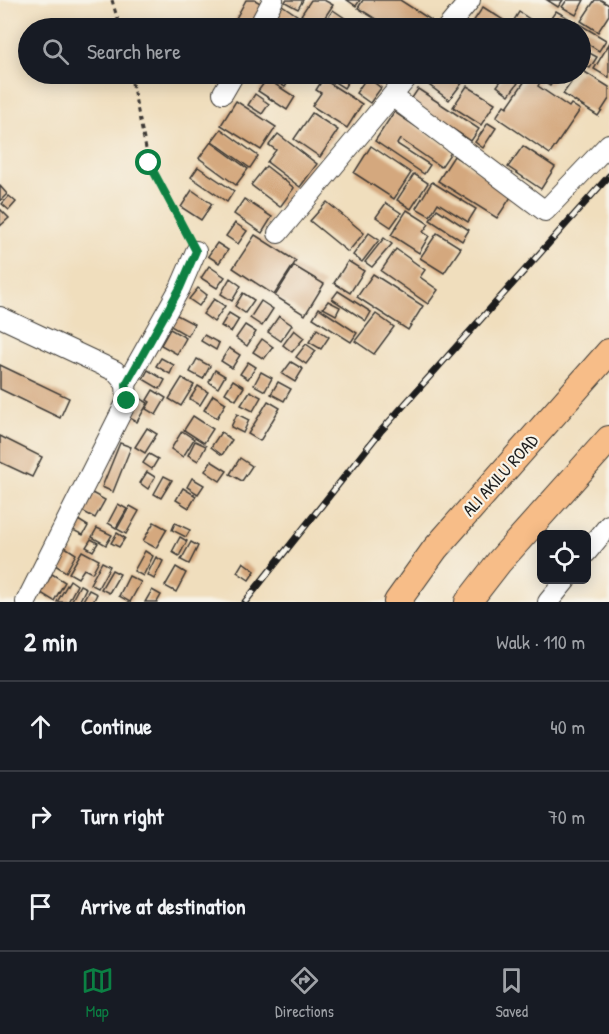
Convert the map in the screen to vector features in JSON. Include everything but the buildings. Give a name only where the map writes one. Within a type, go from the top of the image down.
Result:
[{"type":"main road","name":"ALI AKILU ROAD","points":[[397,602],[435,549],[609,352]]},
{"type":"main road","points":[[468,602],[500,561],[609,439]]},
{"type":"street","points":[[263,18],[273,0]]},
{"type":"street","points":[[455,18],[470,0]]},
{"type":"street","points":[[223,93],[228,84]]},
{"type":"street","points":[[278,233],[402,84]]},
{"type":"street","points":[[392,96],[545,211],[609,144]]},
{"type":"street","points":[[26,602],[127,401],[126,384],[180,288],[196,251]]},
{"type":"street","points":[[0,317],[115,371],[126,384]]},
{"type":"street","points":[[591,547],[609,525]]},
{"type":"street","points":[[548,602],[562,584]]},
{"type":"path","points":[[112,0],[117,18]]},
{"type":"path","points":[[132,84],[149,163],[196,251]]},
{"type":"railway","points":[[245,602],[380,432],[609,176]]},
{"type":"route","points":[[127,401],[126,384],[180,288],[196,251],[149,163]]}]
